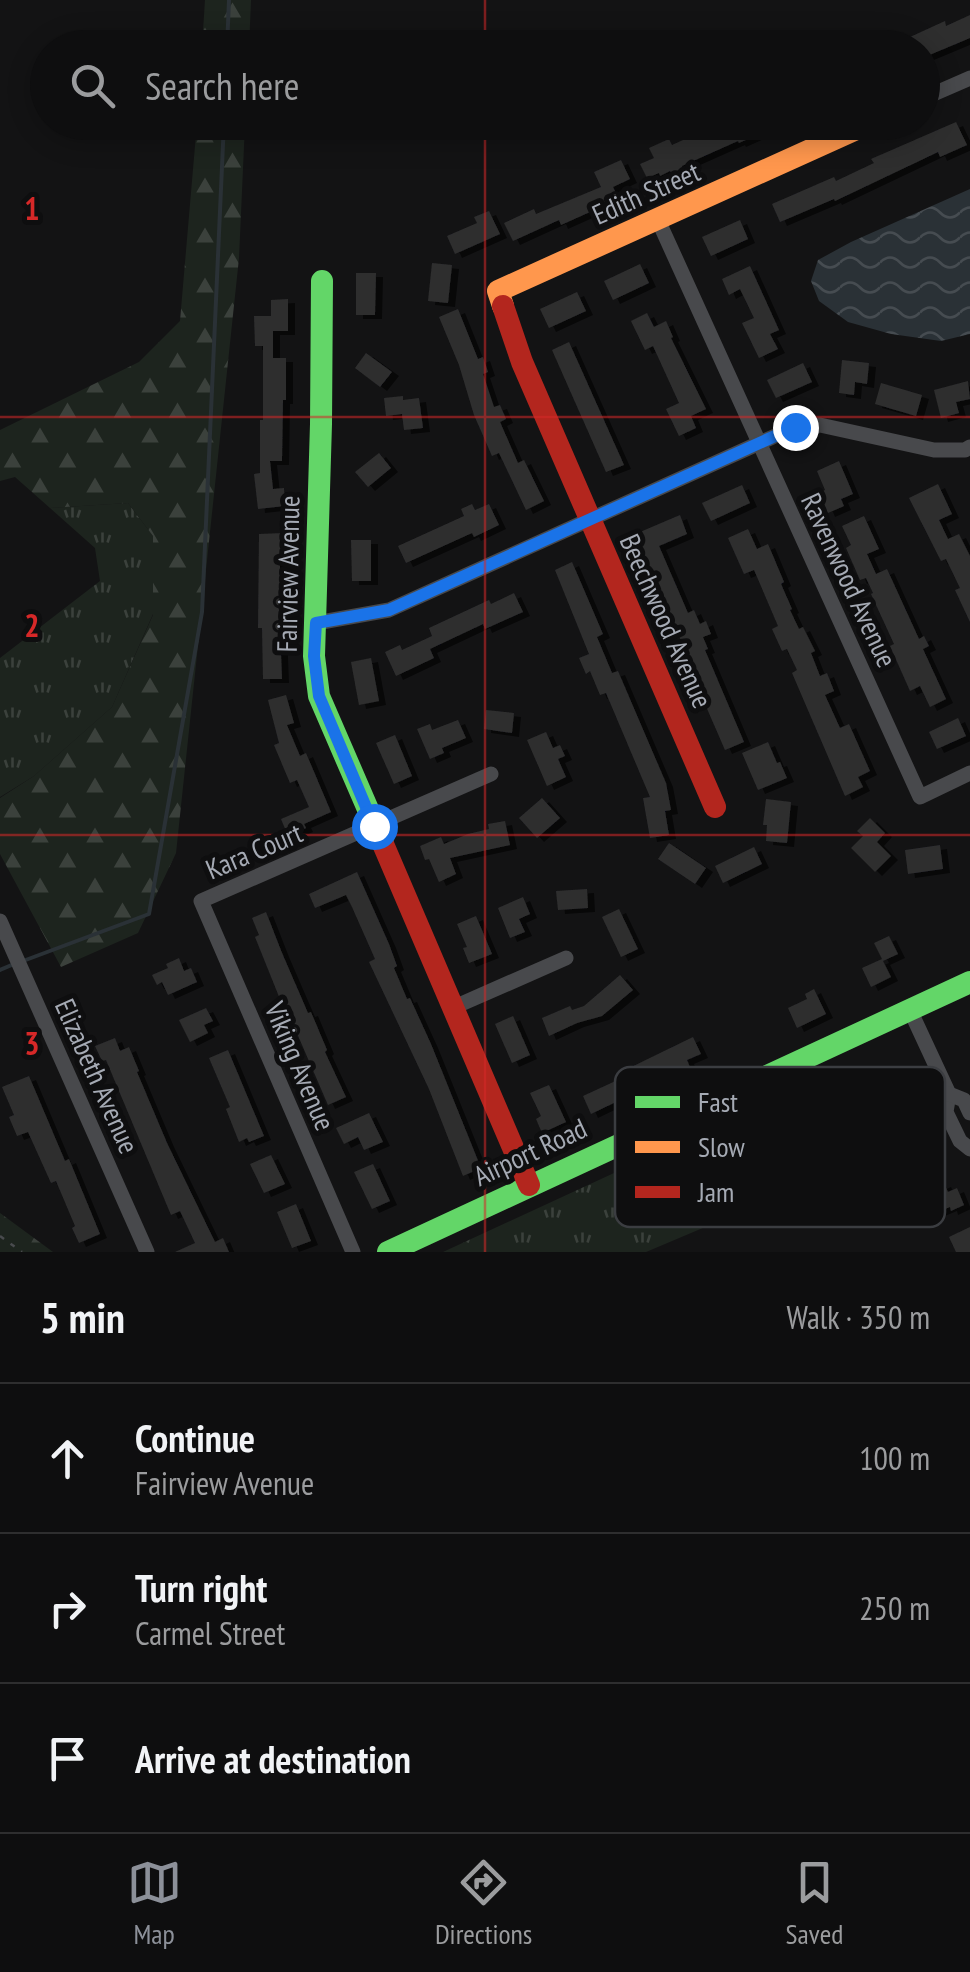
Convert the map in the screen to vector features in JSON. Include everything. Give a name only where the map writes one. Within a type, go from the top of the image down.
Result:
[{"type":"street","points":[[940,91],[970,78]]},
{"type":"street","name":"Edith Street","points":[[498,292],[833,140]]},
{"type":"street","name":"Ravenwood Avenue","points":[[658,220],[920,797],[970,774]]},
{"type":"street","name":"Fairview Avenue","points":[[322,280],[314,656],[319,696],[528,1185]]},
{"type":"street","name":"Beechwood Avenue","points":[[498,292],[522,362],[588,520],[715,807]]},
{"type":"street","points":[[316,623],[389,610],[795,427],[820,424],[934,450],[968,453]]},
{"type":"street","name":"Kara Court","points":[[201,900],[491,774]]},
{"type":"street","name":"Viking Avenue","points":[[201,900],[353,1252]]},
{"type":"street","name":"Elizabeth Avenue","points":[[0,921],[147,1252]]},
{"type":"street","points":[[452,1008],[566,958]]},
{"type":"street","name":"Airport Road","points":[[786,1067],[970,982]]},
{"type":"street","points":[[910,1010],[937,1067]]},
{"type":"street","points":[[945,1084],[950,1094],[946,1112],[960,1141],[970,1149]]},
{"type":"street","points":[[950,1094],[964,1100],[970,1113]]},
{"type":"street","name":"Airport Road","points":[[388,1252],[615,1145]]},
{"type":"path","points":[[0,1236],[22,1252]]},
{"type":"green space","points":[[205,0],[251,0],[250,30],[203,30]]},
{"type":"green space","points":[[196,140],[244,140],[239,258],[176,853],[138,933],[61,967],[0,854],[0,798],[34,776],[112,707],[153,615],[153,536],[128,503],[50,508],[15,477],[0,481],[0,430],[139,362],[180,321]]},
{"type":"green space","points":[[128,503],[153,536],[153,614],[112,707],[34,776],[0,797],[0,658],[100,581],[95,548],[50,508]]},
{"type":"green space","points":[[615,1173],[615,1227],[705,1227],[646,1252],[443,1252]]},
{"type":"green space","points":[[0,1213],[53,1252],[0,1252]]},
{"type":"water","points":[[970,189],[970,334],[941,341],[891,334],[848,322],[819,301],[811,281],[818,260]]},
{"type":"building","points":[[970,15],[970,38],[940,51],[940,30],[925,30],[945,21],[946,26]]},
{"type":"building","points":[[956,122],[967,145],[940,157],[938,152],[835,201],[780,222],[772,204],[834,177],[836,181],[874,163],[871,159],[915,140],[940,140],[940,129]]},
{"type":"building","points":[[667,140],[672,145],[683,140],[746,140],[682,166],[672,174],[670,171],[647,178],[640,164],[654,158],[649,148]]},
{"type":"building","points":[[621,160],[630,179],[613,187],[619,199],[513,241],[504,223],[601,187],[594,172]]},
{"type":"building","points":[[489,211],[500,234],[455,254],[447,236],[477,223],[474,217]]},
{"type":"building","points":[[740,220],[748,239],[711,256],[702,237]]},
{"type":"building","points":[[432,263],[452,265],[448,303],[428,301]]},
{"type":"building","points":[[640,264],[649,283],[613,300],[604,281]]},
{"type":"building","points":[[750,266],[779,330],[770,334],[778,349],[759,358],[742,323],[754,318],[740,289],[729,295],[722,279]]},
{"type":"building","points":[[356,273],[376,273],[375,315],[356,315]]},
{"type":"building","points":[[577,292],[586,311],[549,328],[540,309]]},
{"type":"building","points":[[288,299],[288,331],[273,331],[273,358],[286,358],[282,461],[270,461],[273,489],[284,488],[285,506],[258,509],[254,474],[260,473],[263,346],[255,346],[254,316],[271,316],[271,300]]},
{"type":"building","points":[[458,309],[478,359],[483,357],[488,372],[483,374],[494,407],[500,405],[506,419],[500,422],[518,463],[524,460],[544,501],[526,510],[499,453],[492,456],[439,317]]},
{"type":"building","points":[[647,313],[654,327],[666,321],[706,409],[691,416],[696,428],[679,436],[666,409],[679,403],[653,346],[645,350],[631,321]]},
{"type":"building","points":[[569,342],[624,465],[606,472],[552,350]]},
{"type":"building","points":[[366,353],[392,372],[380,387],[355,368]]},
{"type":"building","points":[[842,360],[869,363],[867,384],[855,382],[854,395],[839,393]]},
{"type":"building","points":[[803,363],[812,382],[776,398],[767,380]]},
{"type":"building","points":[[968,381],[970,399],[956,402],[959,413],[941,418],[934,390]]},
{"type":"building","points":[[881,383],[922,395],[916,416],[875,404]]},
{"type":"building","points":[[403,396],[403,400],[419,398],[423,428],[404,430],[402,414],[386,416],[384,398]]},
{"type":"building","points":[[379,453],[391,468],[368,487],[355,472]]},
{"type":"building","points":[[839,461],[853,494],[841,499],[844,506],[828,513],[817,471]]},
{"type":"building","points":[[938,484],[952,514],[939,520],[948,539],[959,534],[970,556],[970,622],[946,559],[941,561],[909,498]]},
{"type":"building","points":[[742,485],[750,503],[711,521],[702,503]]},
{"type":"building","points":[[472,504],[475,510],[489,504],[499,525],[406,563],[398,546],[464,516],[461,509]]},
{"type":"building","points":[[680,515],[687,534],[659,546],[688,613],[694,610],[700,624],[706,621],[711,634],[703,637],[708,649],[705,650],[744,742],[725,750],[633,535]]},
{"type":"building","points":[[864,516],[879,549],[867,554],[876,574],[887,569],[919,639],[924,636],[929,646],[923,649],[946,699],[930,707],[920,686],[910,691],[873,593],[866,578],[860,580],[846,548],[851,545],[842,526]]},
{"type":"building","points":[[748,529],[757,549],[768,544],[784,582],[781,584],[790,610],[815,651],[811,653],[820,676],[827,673],[834,691],[825,695],[840,728],[849,724],[870,771],[858,777],[863,787],[845,796],[792,673],[797,670],[772,629],[778,626],[754,570],[744,574],[728,538]]},
{"type":"building","points":[[284,533],[285,553],[280,553],[283,602],[279,602],[282,679],[263,679],[262,628],[258,628],[259,534]]},
{"type":"building","points":[[351,540],[371,540],[371,581],[352,581]]},
{"type":"building","points":[[572,562],[603,634],[597,637],[612,673],[618,671],[666,783],[671,810],[665,811],[669,835],[650,838],[643,798],[650,797],[606,693],[600,695],[590,671],[586,674],[579,658],[589,654],[555,570]]},
{"type":"building","points":[[514,593],[523,612],[485,629],[483,624],[430,649],[434,658],[396,676],[385,652],[400,645],[402,650],[432,636],[429,628],[489,600],[491,604]]},
{"type":"building","points":[[371,658],[379,701],[359,705],[351,662]]},
{"type":"building","points":[[286,695],[294,723],[287,725],[300,756],[306,753],[331,812],[288,836],[281,819],[309,807],[297,780],[290,783],[274,745],[279,743],[268,700]]},
{"type":"building","points":[[486,710],[514,713],[512,733],[484,729]]},
{"type":"building","points":[[958,718],[966,736],[937,749],[929,732]]},
{"type":"building","points":[[458,720],[466,738],[442,748],[444,753],[430,759],[417,729],[430,724],[432,730]]},
{"type":"building","points":[[546,732],[553,748],[560,745],[565,756],[558,759],[566,777],[547,786],[527,740]]},
{"type":"building","points":[[395,735],[412,776],[394,784],[376,743]]},
{"type":"building","points":[[768,742],[787,778],[758,790],[742,753]]},
{"type":"building","points":[[542,798],[560,818],[537,838],[519,818]]},
{"type":"building","points":[[766,799],[791,802],[787,843],[766,841]]},
{"type":"building","points":[[870,818],[885,833],[877,842],[891,856],[875,872],[851,848],[863,836],[857,831]]},
{"type":"building","points":[[505,821],[510,845],[450,858],[456,874],[439,882],[420,846],[441,837],[444,844],[489,829],[488,824]]},
{"type":"building","points":[[669,843],[706,868],[695,884],[658,859]]},
{"type":"building","points":[[940,845],[943,869],[908,874],[905,850]]},
{"type":"building","points":[[754,847],[762,864],[723,883],[715,866]]},
{"type":"building","points":[[357,872],[481,1168],[463,1176],[429,1089],[369,962],[375,959],[346,895],[315,908],[309,894]]},
{"type":"building","points":[[587,889],[588,908],[558,910],[556,891]]},
{"type":"building","points":[[523,897],[530,914],[519,919],[525,932],[510,938],[498,908]]},
{"type":"building","points":[[619,909],[638,949],[621,957],[602,917]]},
{"type":"building","points":[[266,912],[346,1097],[328,1105],[255,937],[259,935],[252,918]]},
{"type":"building","points":[[476,916],[492,954],[469,963],[457,924]]},
{"type":"building","points":[[889,936],[898,954],[883,961],[891,977],[871,987],[862,968],[882,959],[874,943]]},
{"type":"building","points":[[179,958],[184,971],[191,968],[197,982],[168,995],[162,982],[157,985],[152,975]]},
{"type":"building","points":[[620,975],[633,990],[602,1016],[549,1036],[542,1018],[570,1006],[572,1010],[584,1006]]},
{"type":"building","points":[[814,989],[826,1014],[797,1028],[788,1008],[807,999],[805,994]]},
{"type":"building","points":[[206,1008],[213,1021],[204,1025],[208,1033],[190,1042],[179,1020]]},
{"type":"building","points":[[513,1016],[530,1055],[512,1063],[495,1024]]},
{"type":"building","points":[[693,1037],[701,1054],[687,1060],[690,1067],[631,1067]]},
{"type":"building","points":[[115,1038],[120,1051],[129,1047],[167,1143],[215,1242],[223,1238],[229,1252],[175,1252],[195,1243],[180,1211],[171,1215],[106,1060],[102,1061],[95,1046]]},
{"type":"building","points":[[228,1050],[264,1136],[249,1142],[247,1138],[239,1142],[226,1109],[230,1107],[209,1058]]},
{"type":"building","points":[[29,1076],[100,1234],[79,1243],[56,1181],[51,1183],[28,1132],[17,1136],[9,1117],[14,1115],[2,1087]]},
{"type":"building","points":[[615,1081],[615,1102],[591,1114],[583,1096]]},
{"type":"building","points":[[549,1085],[566,1122],[542,1133],[536,1119],[541,1116],[530,1093]]},
{"type":"building","points":[[369,1113],[383,1142],[364,1150],[358,1137],[344,1144],[336,1128]]},
{"type":"building","points":[[271,1155],[285,1184],[264,1193],[250,1164]]},
{"type":"building","points":[[373,1164],[390,1201],[372,1209],[354,1172]]},
{"type":"building","points":[[945,1185],[948,1192],[957,1188],[964,1205],[951,1211],[950,1207],[945,1209]]},
{"type":"building","points":[[296,1204],[311,1241],[292,1248],[277,1212]]},
{"type":"building","points":[[970,1227],[970,1252],[956,1252],[949,1237]]},
{"type":"waterway","points":[[228,30],[229,0]]},
{"type":"waterway","points":[[23,961],[149,914],[202,612],[223,140]]},
{"type":"waterway","points":[[0,970],[14,964]]},
{"type":"traffic: fast","points":[[322,281],[314,656],[319,696],[383,844]]},
{"type":"traffic: fast","points":[[787,1067],[970,982]]},
{"type":"traffic: fast","points":[[388,1252],[615,1147]]},
{"type":"traffic: slow","points":[[503,306],[498,291],[832,140]]},
{"type":"traffic: jam","points":[[503,306],[522,362],[715,807]]},
{"type":"traffic: jam","points":[[383,844],[529,1185]]},
{"type":"route","points":[[374,826],[319,696],[314,656],[316,623],[389,610],[795,427]]}]
